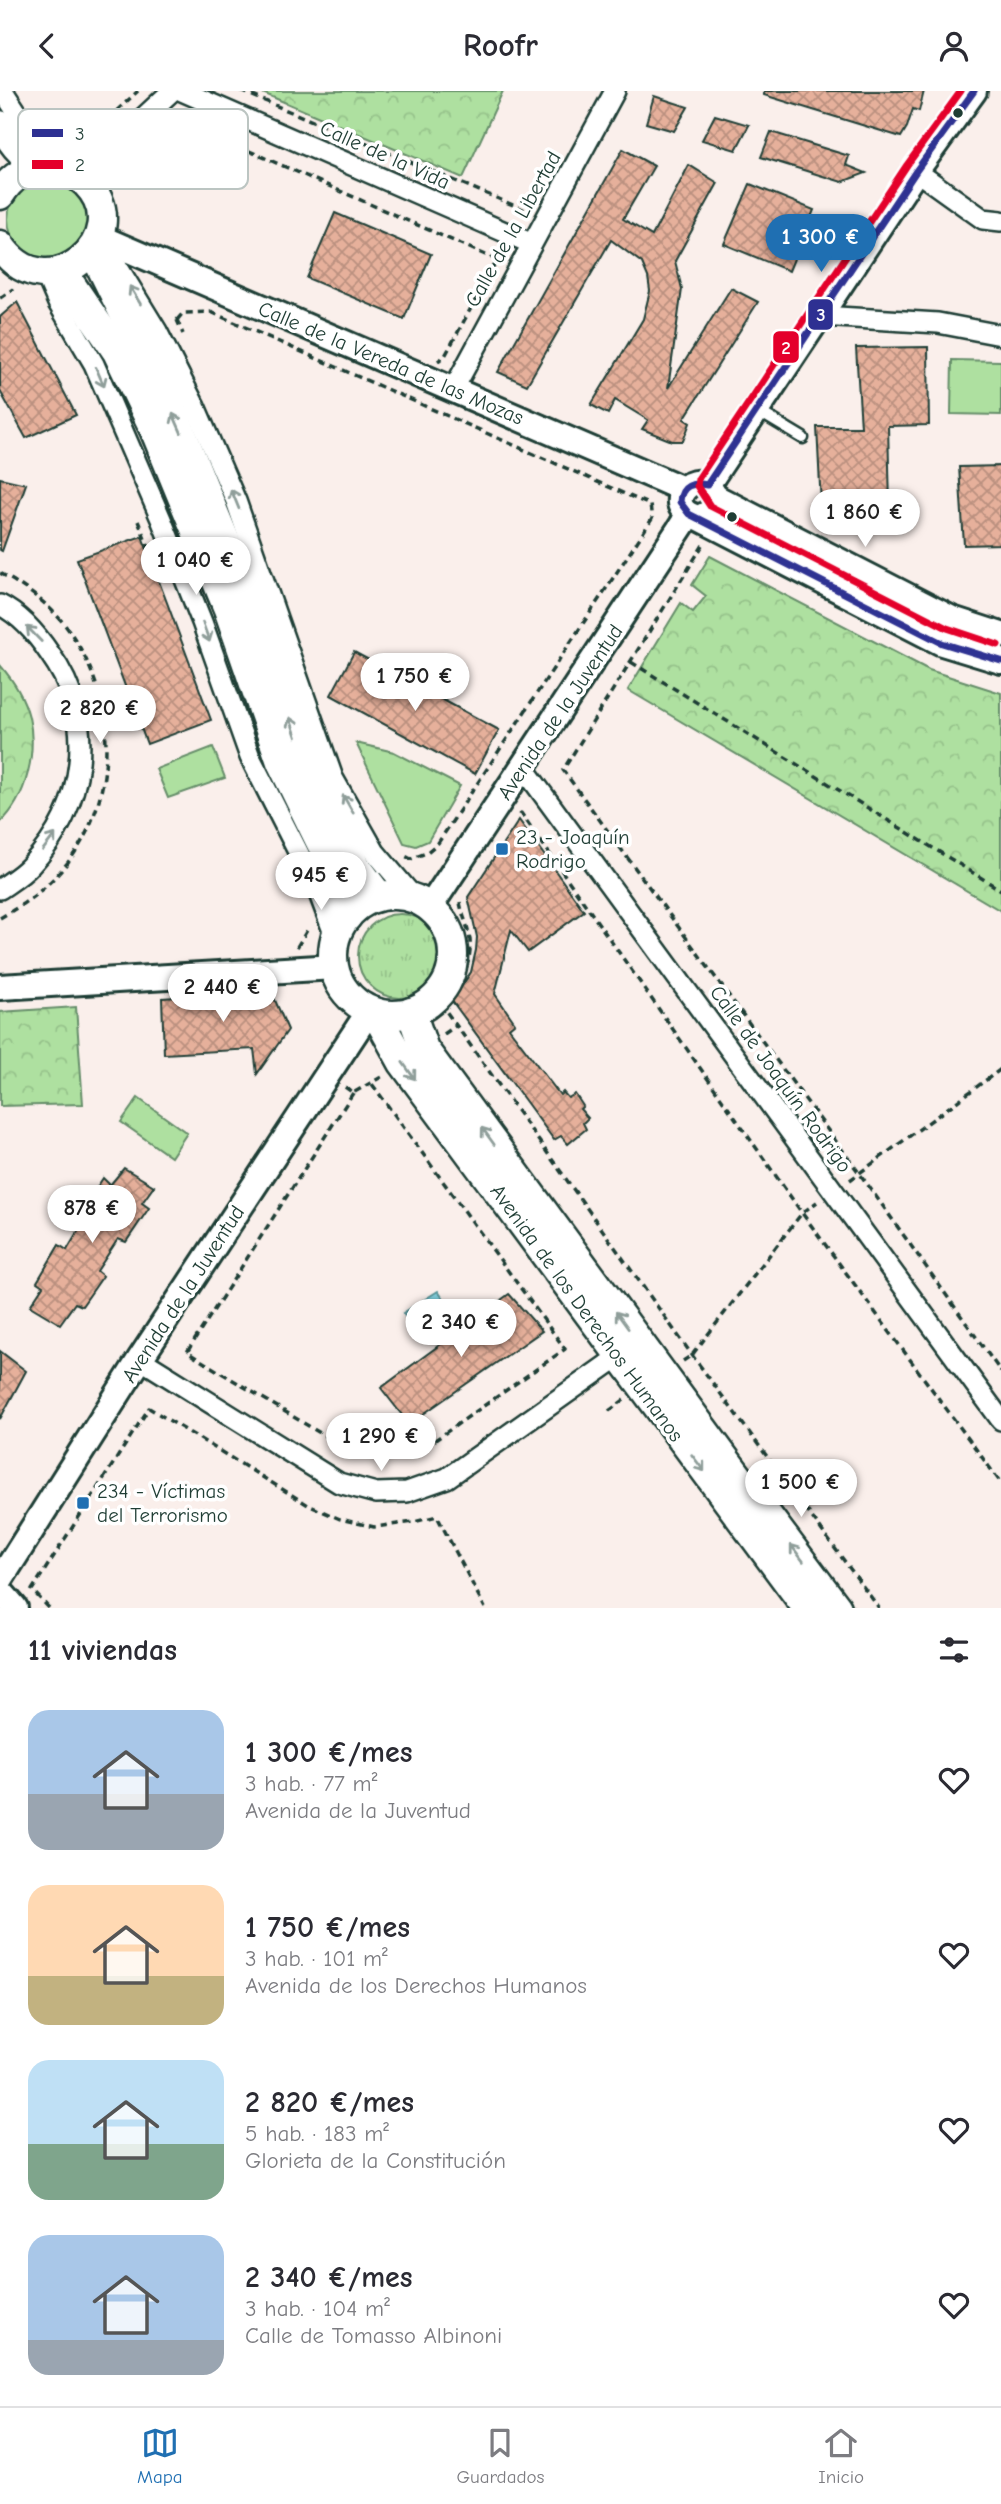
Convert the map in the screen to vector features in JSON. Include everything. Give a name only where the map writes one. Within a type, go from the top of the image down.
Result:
[{"type":"main road","points":[[0,125],[18,147]]},
{"type":"main road","points":[[3,255],[31,271],[53,272],[74,267],[95,243],[101,217],[97,200],[90,189]]},
{"type":"main road","points":[[95,243],[176,419],[250,601],[302,752],[356,866],[379,897]]},
{"type":"main road","points":[[53,272],[117,352],[154,429],[228,609],[281,762],[338,878],[341,928],[335,967],[347,993],[372,1011],[397,1015],[426,1005],[438,995],[447,981],[453,949],[449,933],[441,919],[422,903],[397,895],[379,897],[361,904],[341,928]]},
{"type":"main road","name":"Avenida de los Derechos Humanos","points":[[372,1011],[402,1063],[618,1357],[652,1382],[837,1608]]},
{"type":"main road","name":"Avenida de los Derechos Humanos","points":[[411,1012],[424,1049],[807,1608]]},
{"type":"street","points":[[3,91],[18,114]]},
{"type":"street","points":[[153,109],[172,91]]},
{"type":"street","name":"Calle de la Vida","points":[[182,91],[223,109]]},
{"type":"street","name":"Calle de la Libertad","points":[[453,390],[530,243],[615,91]]},
{"type":"street","points":[[702,490],[758,411],[916,171],[974,91]]},
{"type":"street","name":"Calle de la Vida","points":[[248,120],[530,243]]},
{"type":"street","points":[[916,171],[983,219],[1001,221]]},
{"type":"street","points":[[95,243],[119,269],[132,290],[157,331],[195,406],[236,501],[333,778],[375,852],[422,903]]},
{"type":"street","name":"Calle de la Vereda de las Mozas","points":[[95,243],[221,289],[453,390],[702,490],[952,619],[1001,635]]},
{"type":"street","points":[[821,316],[938,323],[1001,335]]},
{"type":"street","name":"Avenida de la Juventud","points":[[422,903],[523,767],[694,517],[712,511],[702,490]]},
{"type":"street","points":[[694,517],[942,643],[1001,661]]},
{"type":"street","points":[[0,605],[38,636],[62,671],[77,711],[81,754],[74,796],[56,835],[29,868],[0,889]]},
{"type":"street","name":"Calle de Joaquín Rodrigo","points":[[523,767],[1001,1420]]},
{"type":"street","points":[[0,987],[335,967]]},
{"type":"street","name":"Avenida de la Juventud","points":[[9,1596],[140,1359],[372,1011]]},
{"type":"street","points":[[140,1359],[339,1483],[376,1493],[407,1492],[447,1478],[618,1357]]},
{"type":"lane","points":[[758,411],[803,438]]},
{"type":"path","points":[[118,109],[138,91]]},
{"type":"path","points":[[241,91],[524,210],[558,150]]},
{"type":"path","points":[[248,150],[496,261],[445,356],[435,363]]},
{"type":"path","points":[[0,298],[17,287]]},
{"type":"path","points":[[211,312],[221,289]]},
{"type":"path","points":[[188,346],[177,320],[183,313],[211,312],[650,505],[652,519],[438,843],[426,853],[411,859],[396,853]]},
{"type":"path","points":[[134,512],[150,550]]},
{"type":"path","points":[[714,547],[705,543],[563,770],[860,1174],[1001,1372]]},
{"type":"path","points":[[631,662],[1001,890]]},
{"type":"path","points":[[513,824],[521,813],[802,1213],[1001,1483]]},
{"type":"path","points":[[468,892],[460,903],[470,940],[468,963],[462,981],[443,1007],[692,1355],[879,1608]]},
{"type":"path","points":[[296,949],[310,926],[307,917]]},
{"type":"path","points":[[609,1411],[692,1355],[802,1213],[860,1174],[1001,1069]]},
{"type":"path","points":[[353,1093],[187,1352],[348,1450],[385,1459],[418,1452],[565,1349],[372,1084]]},
{"type":"path","points":[[49,1608],[32,1590],[149,1408]]},
{"type":"green space","points":[[258,91],[503,91],[463,178]]},
{"type":"green space","points":[[22,189],[74,189],[81,197],[87,211],[87,227],[81,241],[70,252],[56,258],[40,258],[26,252],[15,241],[9,227],[11,204]]},
{"type":"green space","points":[[952,360],[1001,361],[1001,415],[951,414]]},
{"type":"green space","points":[[710,556],[929,670],[1001,693],[1001,911],[628,690],[681,603],[693,612],[706,596],[692,585]]},
{"type":"green space","points":[[0,665],[14,683],[24,703],[29,717],[32,745],[23,788],[17,801],[0,823]]},
{"type":"green space","points":[[356,743],[394,752],[460,786],[428,841],[416,846],[404,843]]},
{"type":"green space","points":[[213,747],[225,778],[168,798],[156,769]]},
{"type":"green space","points":[[400,914],[416,917],[430,926],[439,940],[442,956],[439,972],[430,986],[416,995],[400,998],[384,995],[370,986],[361,972],[358,956],[361,940],[370,926],[384,917]]},
{"type":"green space","points":[[76,1007],[83,1104],[0,1106],[0,1012]]},
{"type":"green space","points":[[138,1098],[187,1133],[171,1157],[121,1122]]},
{"type":"water","points":[[438,1291],[450,1309],[415,1332],[403,1313]]},
{"type":"building","points":[[764,91],[924,91],[919,111],[913,109],[901,137],[764,95]]},
{"type":"building","points":[[654,96],[688,107],[674,131],[646,123]]},
{"type":"building","points":[[715,115],[749,125],[736,150],[702,140]]},
{"type":"building","points":[[771,132],[849,156],[846,165],[866,173],[842,182],[761,157]]},
{"type":"building","points":[[623,149],[654,166],[623,219],[652,236],[689,165],[718,183],[675,261],[682,289],[668,388],[731,288],[758,302],[684,419],[690,423],[683,441],[672,441],[642,429],[648,420],[615,400],[608,414],[591,405],[643,319],[650,291],[642,263],[611,240],[527,385],[498,372]]},
{"type":"building","points":[[750,184],[814,210],[789,271],[724,244]]},
{"type":"building","points":[[335,213],[431,254],[404,319],[307,278]]},
{"type":"building","points":[[17,302],[76,415],[26,438],[0,391],[0,317]]},
{"type":"building","points":[[928,347],[929,425],[888,426],[890,505],[821,506],[817,427],[861,427],[856,348]]},
{"type":"building","points":[[1001,466],[1001,544],[964,545],[959,467]]},
{"type":"building","points":[[0,478],[26,484],[2,551],[0,550]]},
{"type":"building","points":[[142,536],[211,720],[147,744],[77,559]]},
{"type":"building","points":[[354,652],[499,730],[475,774],[331,695]]},
{"type":"building","points":[[519,820],[584,911],[528,952],[511,930],[495,994],[515,1023],[509,1028],[560,1095],[563,1092],[568,1098],[575,1094],[583,1106],[580,1109],[588,1118],[583,1123],[586,1129],[568,1144],[561,1136],[554,1140],[452,1001],[471,972],[476,950],[477,937],[468,897]]},
{"type":"building","points":[[271,991],[288,1030],[257,1074],[254,1049],[164,1054],[162,998]]},
{"type":"building","points":[[124,1168],[154,1186],[142,1203],[149,1208],[126,1242],[118,1239],[97,1271],[103,1276],[82,1306],[75,1303],[60,1324],[30,1306],[43,1286],[37,1282],[59,1245],[67,1250],[86,1218],[79,1215],[103,1178],[110,1185]]},
{"type":"building","points":[[509,1294],[542,1331],[409,1424],[381,1388]]},
{"type":"building","points":[[0,1351],[26,1371],[0,1419]]},
{"type":"transit line","name":"2","points":[[961,91],[907,165],[698,479],[697,486],[710,506],[947,628],[998,645]]},
{"type":"transit line","name":"3","points":[[974,91],[916,171],[707,485],[697,484],[685,488],[680,502],[689,514],[942,643],[1001,661]]},
{"type":"place","name":"23 - Joaquín Rodrigo","points":[[502,849]]},
{"type":"place","name":"234 - Víctimas del Terrorismo","points":[[83,1503]]}]
